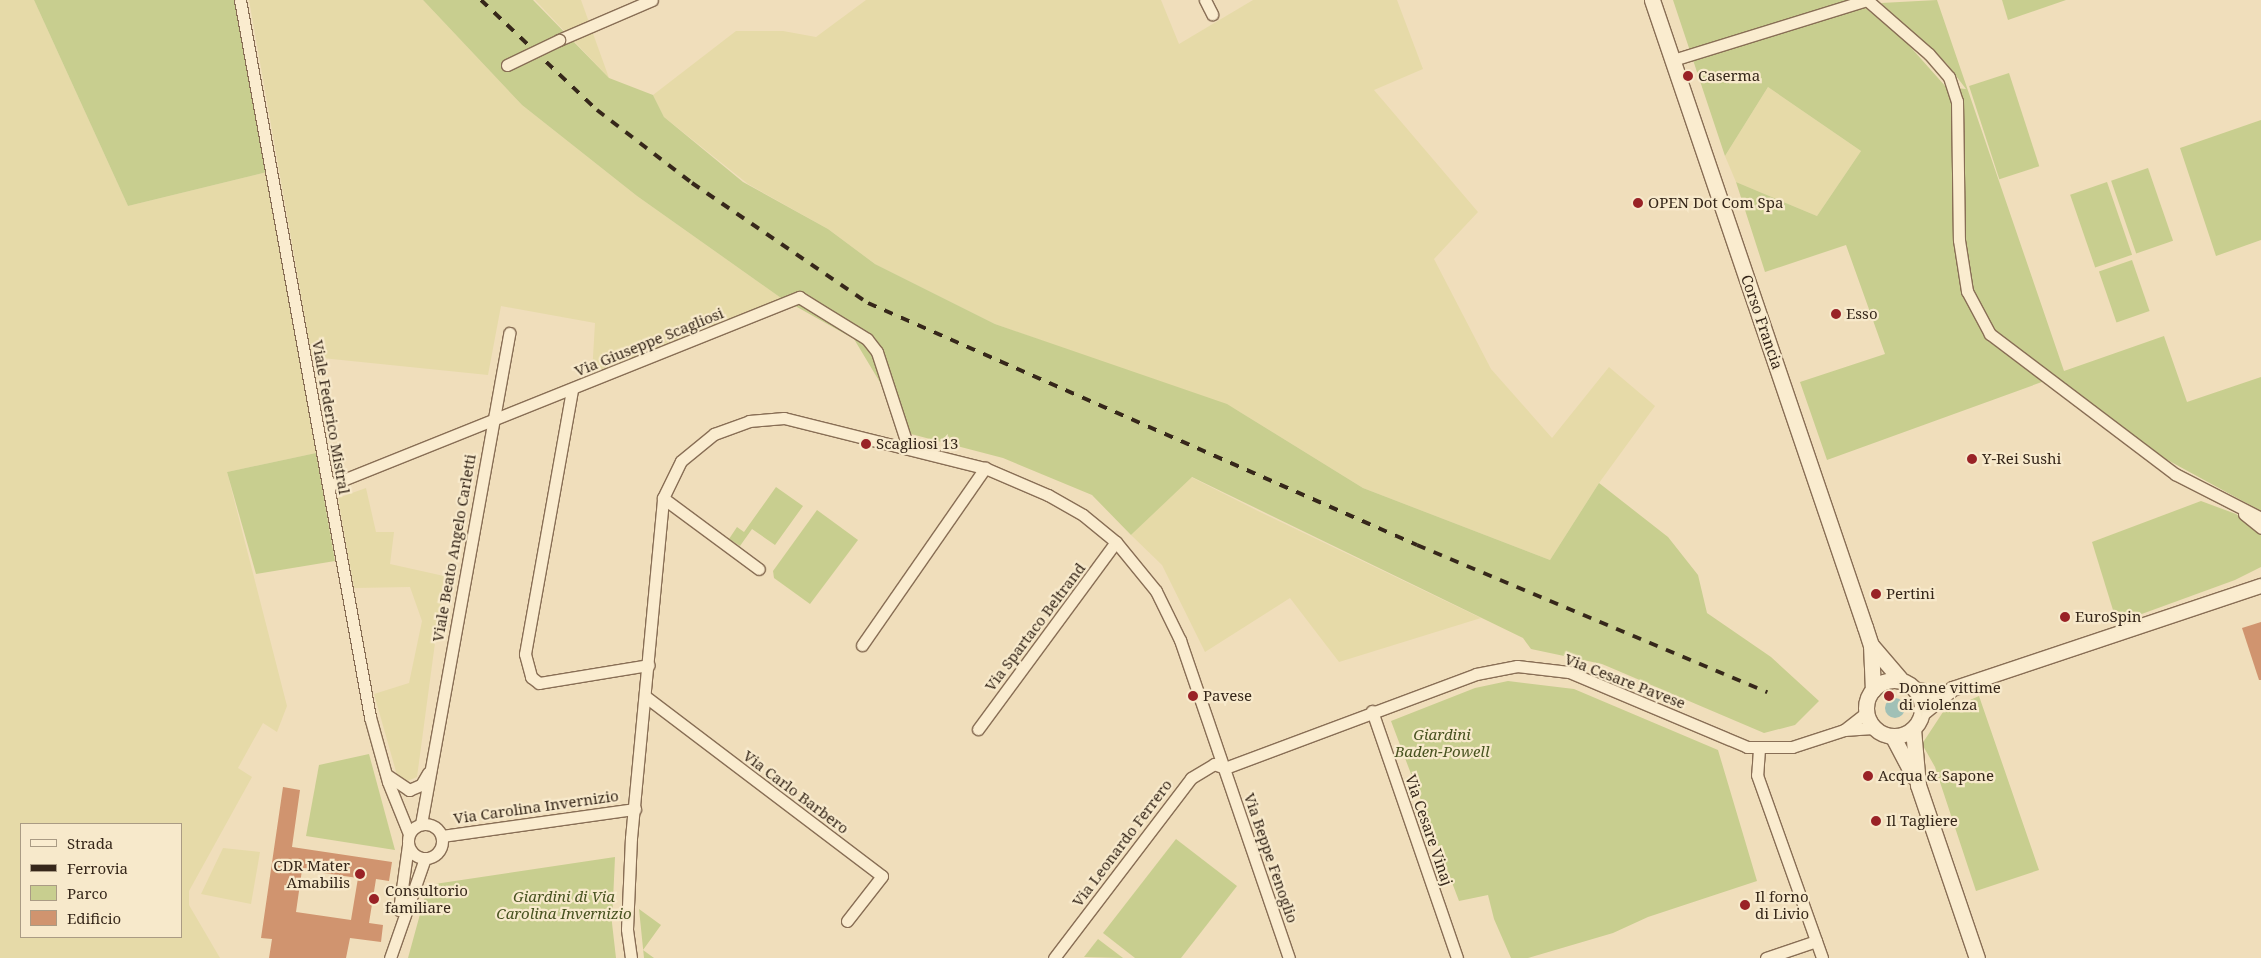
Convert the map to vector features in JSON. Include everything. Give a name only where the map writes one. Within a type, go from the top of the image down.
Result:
[{"type":"main road","name":"Corso Francia","points":[[1652,0],[1871,645],[1873,690]]},
{"type":"main road","name":"Corso Francia","points":[[1871,645],[1902,681]]},
{"type":"main road","points":[[1918,785],[1913,729],[1922,714],[1920,698],[1915,690],[1902,681],[1887,681],[1873,690],[1866,714],[1873,728],[1893,737],[1918,785],[1977,958]]},
{"type":"main road","points":[[1893,737],[1913,729]]},
{"type":"street","name":"Viale Federico Mistral","points":[[240,0],[370,718],[386,774],[409,840],[396,934],[390,958]]},
{"type":"street","points":[[504,67],[559,40],[652,0]]},
{"type":"street","points":[[1205,0],[1212,14]]},
{"type":"street","points":[[1673,60],[1867,0],[1929,54],[1949,77],[1957,101],[1960,240],[1967,291],[1990,334],[2175,474],[2233,506],[2261,518]]},
{"type":"street","name":"Via Giuseppe Scagliosi","points":[[649,665],[539,683],[529,669],[525,654],[572,390],[799,297],[872,346],[908,448]]},
{"type":"street","name":"Viale Beato Angelo Carletti","points":[[421,824],[509,333]]},
{"type":"street","points":[[328,486],[572,390]]},
{"type":"street","points":[[631,958],[627,929],[635,809],[663,498],[673,472],[696,447],[714,434],[749,421],[804,420],[985,468],[1048,495],[1083,515],[1116,542],[1156,591],[1170,616],[1225,768]]},
{"type":"street","points":[[862,645],[985,468]]},
{"type":"street","points":[[663,498],[759,568]]},
{"type":"street","points":[[2233,506],[2261,528]]},
{"type":"street","name":"Via Spartaco Beltrand","points":[[978,729],[1116,542]]},
{"type":"street","points":[[2239,592],[2261,579]]},
{"type":"street","points":[[1922,714],[1945,693],[2261,586]]},
{"type":"street","name":"Via Cesare Pavese","points":[[1225,768],[1372,711],[1476,674],[1517,666],[1569,672],[1735,742],[1759,749],[1792,747],[1844,730],[1873,728]]},
{"type":"street","points":[[1915,690],[1945,693]]},
{"type":"street","name":"Via Carlo Barbero","points":[[646,697],[882,876],[847,921]]},
{"type":"street","name":"Via Cesare Vinaj","points":[[1372,711],[1457,958]]},
{"type":"street","name":"Via Cesare Pavese","points":[[1844,730],[1866,714]]},
{"type":"street","points":[[1759,749],[1757,775],[1822,958]]},
{"type":"street","name":"Via Leonardo Ferrero","points":[[1054,958],[1190,778],[1214,764],[1225,768]]},
{"type":"street","name":"Via Beppe Fenoglio","points":[[1225,768],[1289,958]]},
{"type":"street","name":"Viale Beato Angelo Carletti","points":[[386,774],[409,790],[421,785],[430,769]]},
{"type":"street","name":"Via Carolina Invernizio","points":[[442,836],[635,809]]},
{"type":"street","points":[[421,824],[432,824],[442,836],[439,852],[425,858],[414,855],[409,840],[421,824]]},
{"type":"street","name":"Viale Federico Mistral","points":[[396,934],[425,858]]},
{"type":"street","points":[[1766,958],[1816,940]]},
{"type":"shaded area","points":[[0,0],[34,0],[128,206],[267,172],[316,453],[227,472],[287,706],[277,732],[263,723],[238,768],[252,777],[189,891],[189,905],[220,958],[0,958]]},
{"type":"shaded area","points":[[249,0],[423,0],[522,105],[637,196],[781,298],[592,374],[595,323],[501,306],[488,375],[312,357]]},
{"type":"shaded area","points":[[535,0],[581,0],[609,78]]},
{"type":"shaded area","points":[[866,0],[1161,0],[1179,44],[1253,0],[1397,0],[1423,69],[1374,90],[1478,212],[1434,259],[1491,369],[1552,438],[1609,367],[1655,406],[1599,483],[1550,560],[1363,488],[1235,409],[995,324],[875,264],[828,229],[748,184],[664,117],[653,95],[736,31],[783,31],[816,37]]},
{"type":"shaded area","points":[[1768,87],[1861,151],[1817,216],[1736,182],[1725,156]]},
{"type":"shaded area","points":[[1191,477],[1481,618],[1339,662],[1290,598],[1205,652],[1162,565],[1131,535]]},
{"type":"shaded area","points":[[366,488],[376,532],[394,532],[390,564],[444,576],[417,777],[405,782],[397,775],[374,694],[409,683],[422,621],[410,587],[354,588],[338,498]]},
{"type":"shaded area","points":[[223,848],[260,852],[251,904],[201,894]]},
{"type":"green space","points":[[34,0],[236,0],[267,172],[128,206]]},
{"type":"green space","points":[[423,0],[533,0],[609,78],[653,95],[664,117],[743,182],[828,229],[875,264],[995,324],[1227,404],[1363,488],[1550,560],[1599,483],[1668,537],[1698,575],[1707,613],[1771,657],[1819,701],[1795,725],[1764,733],[1602,664],[1531,649],[1523,638],[1192,477],[1131,535],[1092,495],[1003,458],[911,434],[854,339],[781,298],[637,196],[522,105]]},
{"type":"green space","points":[[1673,0],[1856,0],[1906,42],[1946,87],[1966,89],[1947,64],[1881,3],[1937,0],[2064,371],[2164,336],[2187,402],[2261,377],[2261,511],[2151,451],[2053,378],[1827,460],[1800,382],[1885,354],[1846,245],[1765,272],[1736,182],[1817,216],[1861,151],[1768,87],[1725,156]]},
{"type":"green space","points":[[2002,0],[2066,0],[2008,20]]},
{"type":"green space","points":[[2009,73],[2039,166],[1999,179],[1969,86]]},
{"type":"green space","points":[[2261,120],[2261,240],[2216,256],[2180,148]]},
{"type":"green space","points":[[2148,168],[2173,241],[2136,254],[2111,181]]},
{"type":"green space","points":[[2107,182],[2132,255],[2095,268],[2070,195]]},
{"type":"green space","points":[[2132,260],[2150,311],[2116,322],[2099,271]]},
{"type":"green space","points":[[316,453],[335,561],[256,574],[227,472]]},
{"type":"green space","points":[[776,487],[803,506],[775,545],[752,529],[740,546],[729,539],[737,527],[744,532]]},
{"type":"green space","points":[[2201,501],[2236,514],[2261,531],[2261,567],[2235,580],[2117,623],[2092,542]]},
{"type":"green space","points":[[817,510],[858,540],[810,604],[774,578],[773,571]]},
{"type":"green space","name":"Giardini Baden-Powell","points":[[1508,681],[1574,689],[1718,750],[1757,881],[1648,917],[1613,933],[1528,958],[1511,958],[1494,919],[1488,895],[1459,901],[1391,721],[1475,688]]},
{"type":"green space","points":[[1979,696],[2039,870],[1976,891],[1935,767],[1922,744],[1943,712]]},
{"type":"green space","points":[[369,754],[395,850],[306,836],[319,765]]},
{"type":"green space","points":[[1176,839],[1237,886],[1181,958],[1135,958],[1103,933]]},
{"type":"green space","name":"Giardini di Via Carolina Invernizio","points":[[615,857],[612,923],[616,958],[408,958],[428,885]]},
{"type":"green space","points":[[639,909],[661,925],[643,950]]},
{"type":"green space","points":[[1098,939],[1123,958],[1084,957]]},
{"type":"green space","points":[[643,950],[654,958],[644,958]]},
{"type":"water","points":[[1895,698],[1902,701],[1905,708],[1902,715],[1895,718],[1888,715],[1885,708],[1888,701]]},
{"type":"building","points":[[2261,622],[2261,680],[2259,680],[2242,628]]},
{"type":"building","name":"CDR Mater Amabilis","points":[[283,787],[300,790],[292,847],[392,862],[389,881],[376,879],[369,923],[383,925],[381,942],[350,938],[346,958],[269,958],[272,939],[261,938]],"holes":[[[302,870],[358,878],[351,920],[296,912]]]},
{"type":"railway","points":[[481,0],[597,110],[692,183],[868,303],[1417,545],[1767,692]]},
{"type":"place","name":"Caserma","points":[[1688,76]]},
{"type":"place","name":"OPEN Dot Com Spa","points":[[1638,203]]},
{"type":"place","name":"Esso","points":[[1836,314]]},
{"type":"place","name":"Scagliosi 13","points":[[866,444]]},
{"type":"place","name":"Y-Rei Sushi","points":[[1972,459]]},
{"type":"place","name":"Pertini","points":[[1876,594]]},
{"type":"place","name":"EuroSpin","points":[[2065,617]]},
{"type":"place","name":"Pavese","points":[[1193,696]]},
{"type":"place","name":"Donne vittime di violenza","points":[[1889,696]]},
{"type":"place","name":"Acqua & Sapone","points":[[1868,776]]},
{"type":"place","name":"Il Tagliere","points":[[1876,821]]},
{"type":"place","name":"CDR Mater Amabilis","points":[[360,874]]},
{"type":"place","name":"Consultorio familiare","points":[[374,899]]},
{"type":"place","name":"Il forno di Livio","points":[[1745,905]]}]
